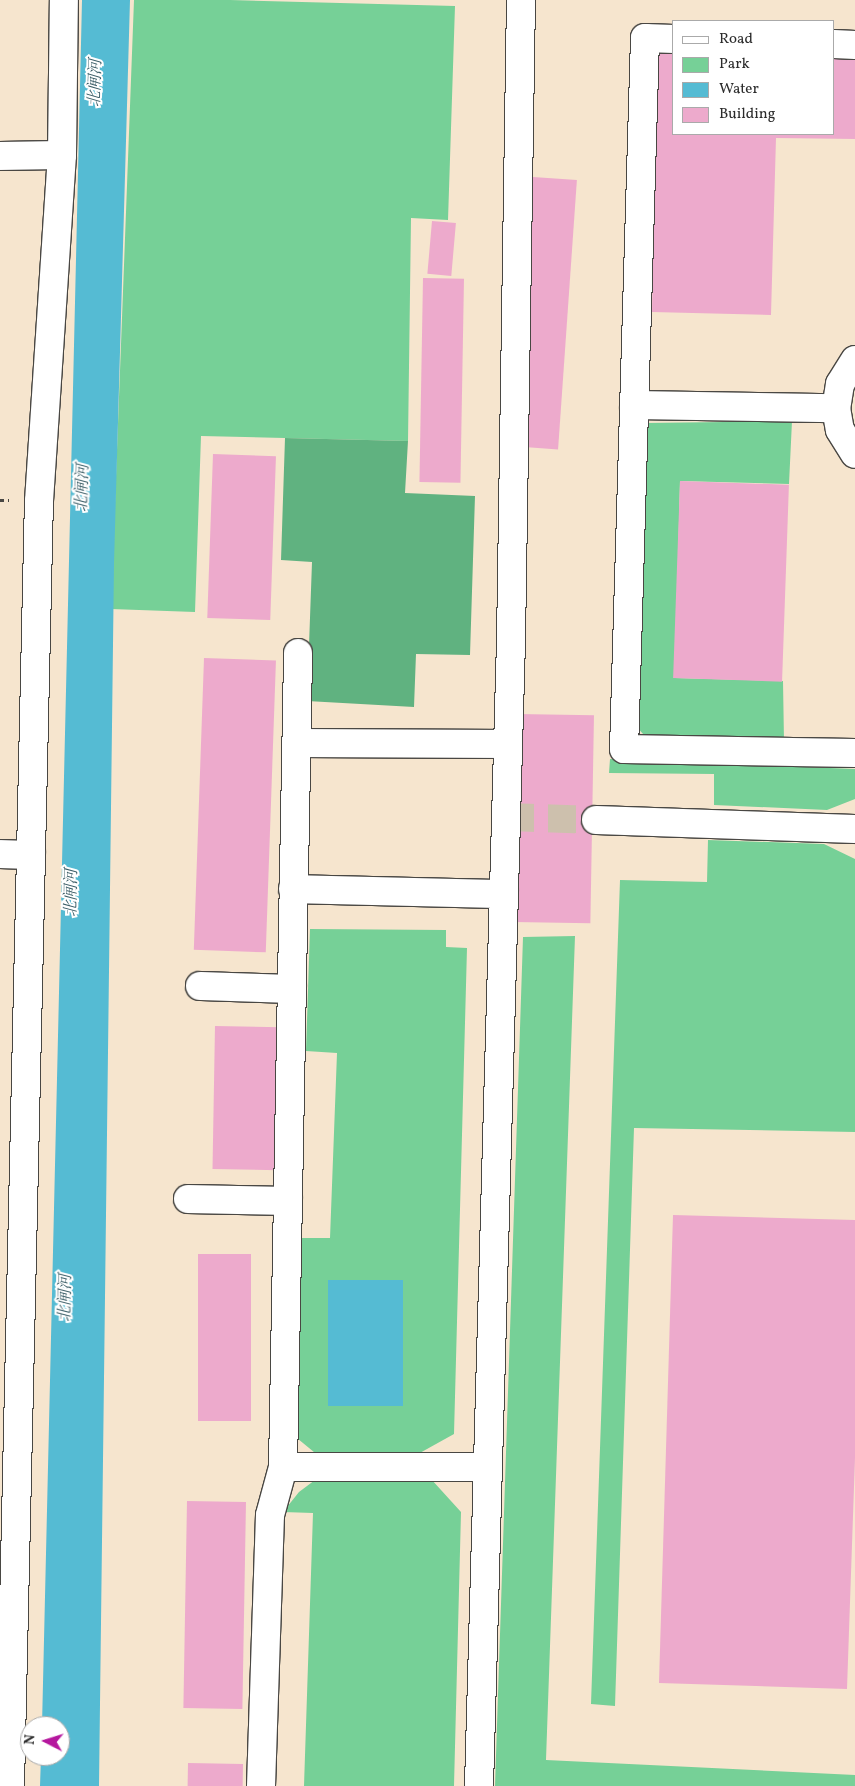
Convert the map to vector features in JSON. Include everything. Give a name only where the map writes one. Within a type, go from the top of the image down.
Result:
[{"type":"street","points":[[10,1786],[8,1560],[31,855],[39,501],[62,155],[64,0]]},
{"type":"street","points":[[479,1786],[508,744],[521,0]]},
{"type":"street","points":[[672,39],[645,38],[624,748],[855,753]]},
{"type":"street","points":[[835,44],[855,45]]},
{"type":"street","points":[[0,156],[62,155]]},
{"type":"street","points":[[855,360],[840,384],[836,408],[840,430],[855,454]]},
{"type":"street","points":[[634,405],[836,408]]},
{"type":"street","points":[[261,1786],[270,1515],[283,1467],[298,653]]},
{"type":"street","points":[[296,743],[508,744]]},
{"type":"street","points":[[596,820],[855,829]]},
{"type":"street","points":[[0,854],[31,855]]},
{"type":"street","points":[[293,888],[504,894]]},
{"type":"street","points":[[200,986],[292,989]]},
{"type":"street","points":[[188,1200],[288,1201]]},
{"type":"street","points":[[283,1467],[488,1467]]},
{"type":"green space","points":[[134,0],[230,0],[455,6],[448,220],[411,218],[408,441],[201,436],[195,612],[111,609]]},
{"type":"green space","points":[[792,421],[789,484],[680,481],[675,678],[783,681],[784,741],[644,735],[634,724],[646,423]]},
{"type":"green space","points":[[285,438],[408,441],[405,493],[475,496],[470,655],[416,654],[414,707],[307,701],[312,562],[281,560]]},
{"type":"green space","points":[[610,759],[855,769],[855,799],[827,810],[714,805],[714,774],[609,773]]},
{"type":"green space","points":[[708,840],[824,844],[855,859],[855,1132],[634,1128],[615,1706],[591,1704],[620,880],[707,882]]},
{"type":"green space","points":[[310,929],[446,930],[446,947],[467,948],[454,1434],[418,1454],[320,1457],[292,1434],[300,1238],[330,1238],[337,1053],[306,1051]]},
{"type":"green space","points":[[575,936],[546,1760],[855,1775],[855,1786],[495,1786],[523,937]]},
{"type":"green space","points":[[431,1479],[461,1512],[454,1786],[304,1786],[313,1513],[283,1512],[299,1492],[315,1480]]},
{"type":"water","name":"北闸河","points":[[82,0],[130,0],[114,563],[99,1786],[40,1786],[41,1766],[70,1766],[70,1716],[42,1716]]},
{"type":"water","points":[[328,1280],[403,1280],[403,1406],[328,1406]]},
{"type":"building","points":[[657,53],[672,53],[672,135],[835,135],[835,58],[855,59],[855,139],[776,138],[771,315],[652,312]]},
{"type":"building","points":[[533,177],[577,180],[558,449],[514,446]]},
{"type":"building","points":[[432,221],[456,223],[451,276],[427,274]]},
{"type":"building","points":[[423,278],[464,279],[460,483],[419,482]]},
{"type":"building","points":[[213,454],[276,456],[270,620],[207,618]]},
{"type":"building","points":[[680,481],[789,485],[782,682],[673,678]]},
{"type":"building","points":[[204,658],[276,661],[266,952],[194,950]]},
{"type":"building","points":[[517,714],[594,715],[590,923],[513,922]]},
{"type":"building","points":[[215,1026],[281,1027],[278,1170],[213,1169]]},
{"type":"building","points":[[673,1215],[855,1220],[855,1458],[847,1689],[659,1683]]},
{"type":"building","points":[[198,1254],[251,1254],[251,1421],[198,1421]]},
{"type":"building","points":[[187,1501],[246,1502],[242,1709],[183,1708]]},
{"type":"building","points":[[188,1763],[243,1764],[243,1786],[188,1786]]},
{"type":"tunnel","points":[[506,817],[596,820]]}]
